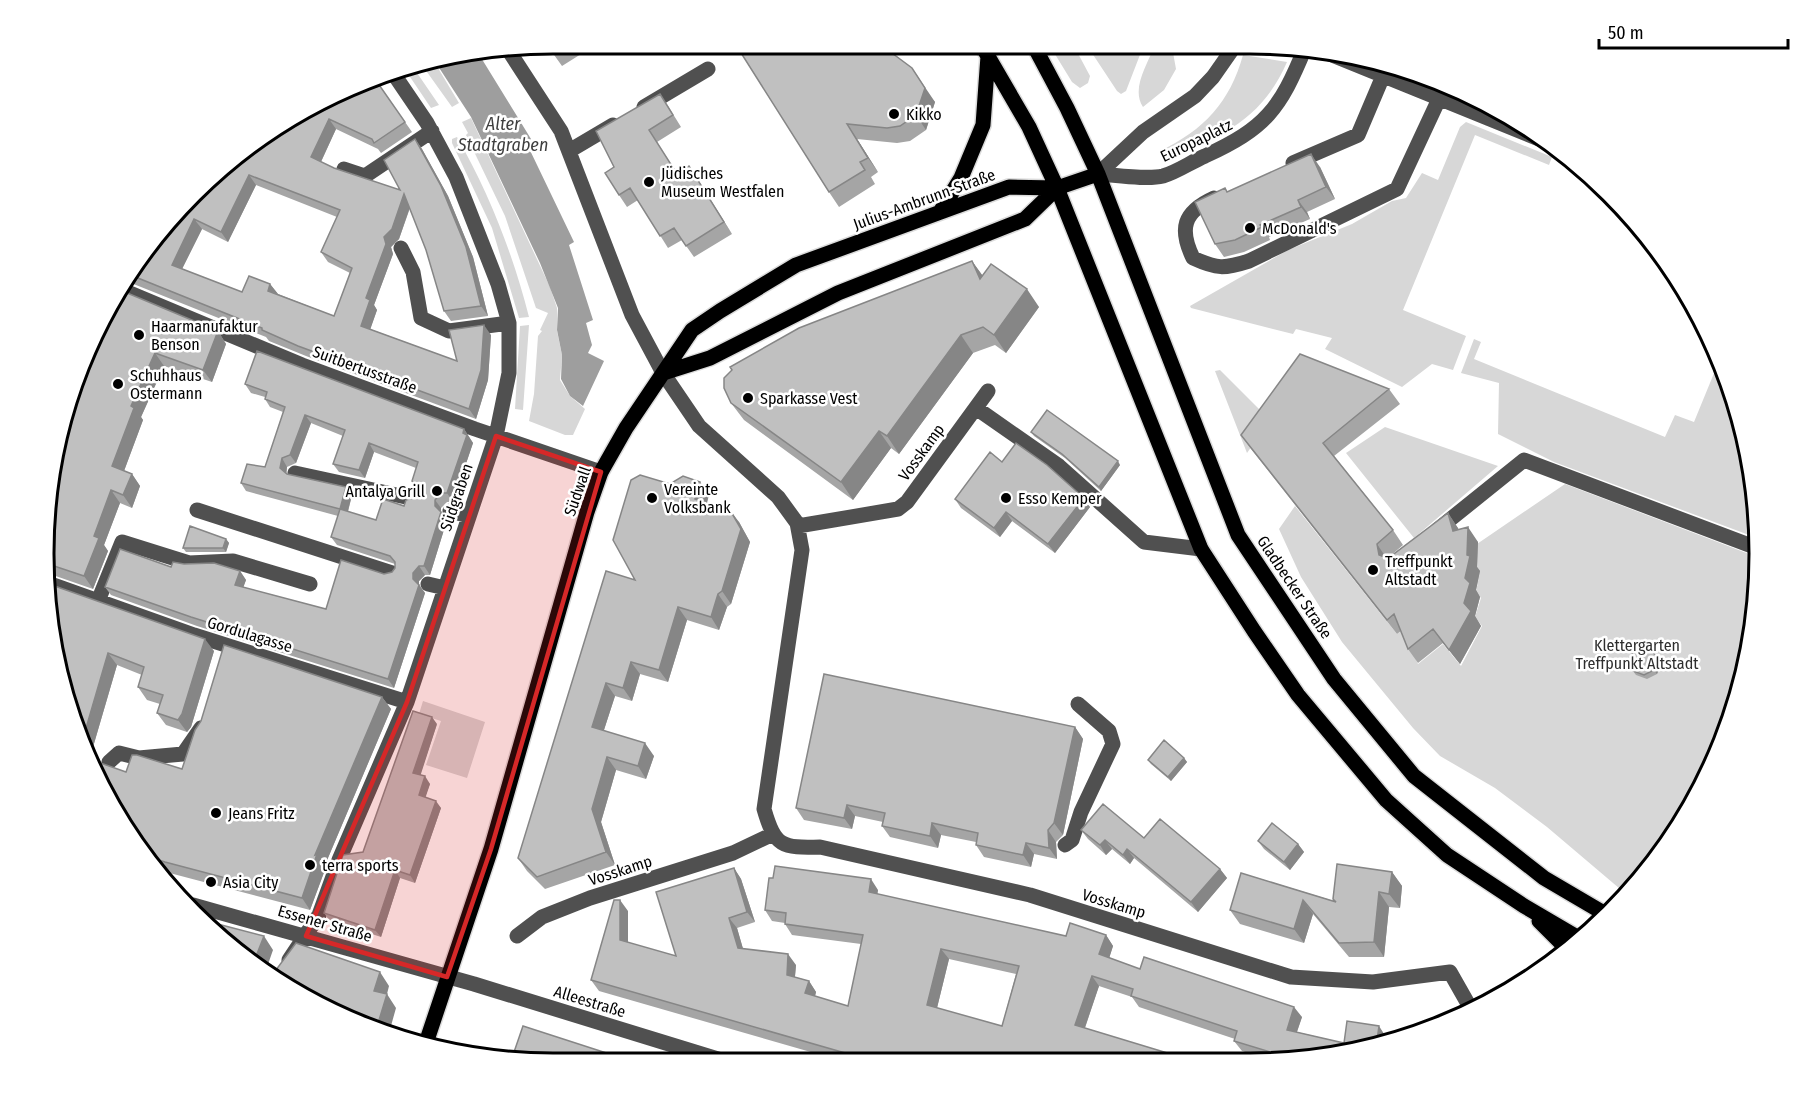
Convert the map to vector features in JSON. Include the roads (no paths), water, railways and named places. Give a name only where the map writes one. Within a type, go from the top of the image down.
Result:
[{"type":"main road","points":[[940,212],[961,178],[983,125],[985,54]]},
{"type":"main road","points":[[987,54],[1029,127],[1057,188],[1201,549],[1298,695],[1386,800],[1447,855],[1524,906],[1573,934]]},
{"type":"main road","name":"Gladbecker Straße","points":[[1038,54],[1098,174],[1238,535],[1334,680],[1414,776],[1544,878],[1599,910]]},
{"type":"main road","points":[[663,372],[710,358],[838,293],[1025,219],[1057,188],[1098,174]]},
{"type":"main road","name":"Julius-Ambrunn-Straße","points":[[663,372],[692,330],[796,265],[1009,187],[1057,188]]},
{"type":"main road","name":"Südwall","points":[[428,1037],[491,849],[587,512],[602,472],[663,372]]},
{"type":"main road","points":[[1524,906],[1562,944]]},
{"type":"street","name":"Europaplatz","points":[[1098,174],[1143,132],[1194,96],[1214,76],[1229,54]]},
{"type":"street","points":[[512,56],[561,131],[632,315],[663,372],[699,426],[778,497],[798,526],[802,550],[764,809],[771,835]]},
{"type":"street","name":"Europaplatz","points":[[1098,174],[1161,176],[1237,141],[1257,127],[1275,108],[1289,86],[1301,57]]},
{"type":"street","points":[[1362,67],[1506,125]]},
{"type":"street","points":[[569,151],[708,69]]},
{"type":"street","points":[[1281,168],[1358,135],[1383,76]]},
{"type":"street","name":"Südgraben","points":[[283,969],[319,915],[339,860],[407,702],[496,436],[509,373],[508,323],[498,284],[456,177],[432,131],[397,80]]},
{"type":"street","points":[[1230,191],[1199,205],[1186,219],[1185,241],[1193,258],[1215,267],[1228,268],[1249,261],[1397,189],[1439,99]]},
{"type":"street","points":[[344,169],[364,176],[432,131]]},
{"type":"street","points":[[401,248],[413,272],[421,318],[449,331],[508,323]]},
{"type":"street","name":"Suitbertusstraße","points":[[128,292],[302,365],[602,472]]},
{"type":"street","name":"Vosskamp","points":[[798,526],[898,509],[906,502],[988,391]]},
{"type":"street","points":[[976,408],[1059,466],[1144,542],[1201,549]]},
{"type":"street","points":[[1424,541],[1524,460],[1749,545]]},
{"type":"street","points":[[295,473],[415,499]]},
{"type":"street","points":[[197,510],[392,573]]},
{"type":"street","points":[[450,511],[469,516]]},
{"type":"street","points":[[98,601],[122,542],[189,563],[233,561],[310,584]]},
{"type":"street","points":[[428,584],[444,588]]},
{"type":"street","name":"Gordulagasse","points":[[55,586],[225,651],[407,702]]},
{"type":"street","points":[[1065,845],[1072,840],[1081,812],[1113,744],[1109,731],[1078,704]]},
{"type":"street","points":[[109,762],[119,753],[139,758],[183,754],[200,731],[206,710]]},
{"type":"street","name":"Vosskamp","points":[[517,936],[542,917],[590,898],[733,853],[771,835],[791,848],[820,846],[1030,895],[1291,977],[1373,982],[1450,972],[1467,1002]]},
{"type":"street","name":"Essener Straße","points":[[200,907],[447,977]]},
{"type":"street","name":"Alleestraße","points":[[447,977],[698,1053]]},
{"type":"water","name":"Alter Stadtgraben","points":[[482,59],[531,139],[526,142],[574,242],[569,245],[593,320],[586,323],[592,345],[588,353],[604,361],[583,406],[570,396],[561,379],[562,355],[557,330],[558,308],[540,263],[471,117],[439,68]]},
{"type":"place","name":"Kikko","points":[[894,114]]},
{"type":"place","name":"Jüdisches Museum Westfalen","points":[[649,182]]},
{"type":"place","name":"McDonald's","points":[[1250,228]]},
{"type":"place","name":"Haarmanufaktur Benson","points":[[139,335]]},
{"type":"place","name":"Schuhhaus Ostermann","points":[[118,384]]},
{"type":"place","name":"Sparkasse Vest","points":[[748,398]]},
{"type":"place","name":"Antalya Grill","points":[[437,491]]},
{"type":"place","name":"Vereinte Volksbank","points":[[652,498]]},
{"type":"place","name":"Esso Kemper","points":[[1006,498]]},
{"type":"place","name":"Treffpunkt Altstadt","points":[[1373,570]]},
{"type":"place","name":"Jeans Fritz","points":[[216,813]]},
{"type":"place","name":"terra sports","points":[[310,865]]},
{"type":"place","name":"Asia City","points":[[211,882]]},
{"type":"park label","name":"Klettergarten Treffpunkt Altstadt","points":[[1637,654]]}]
